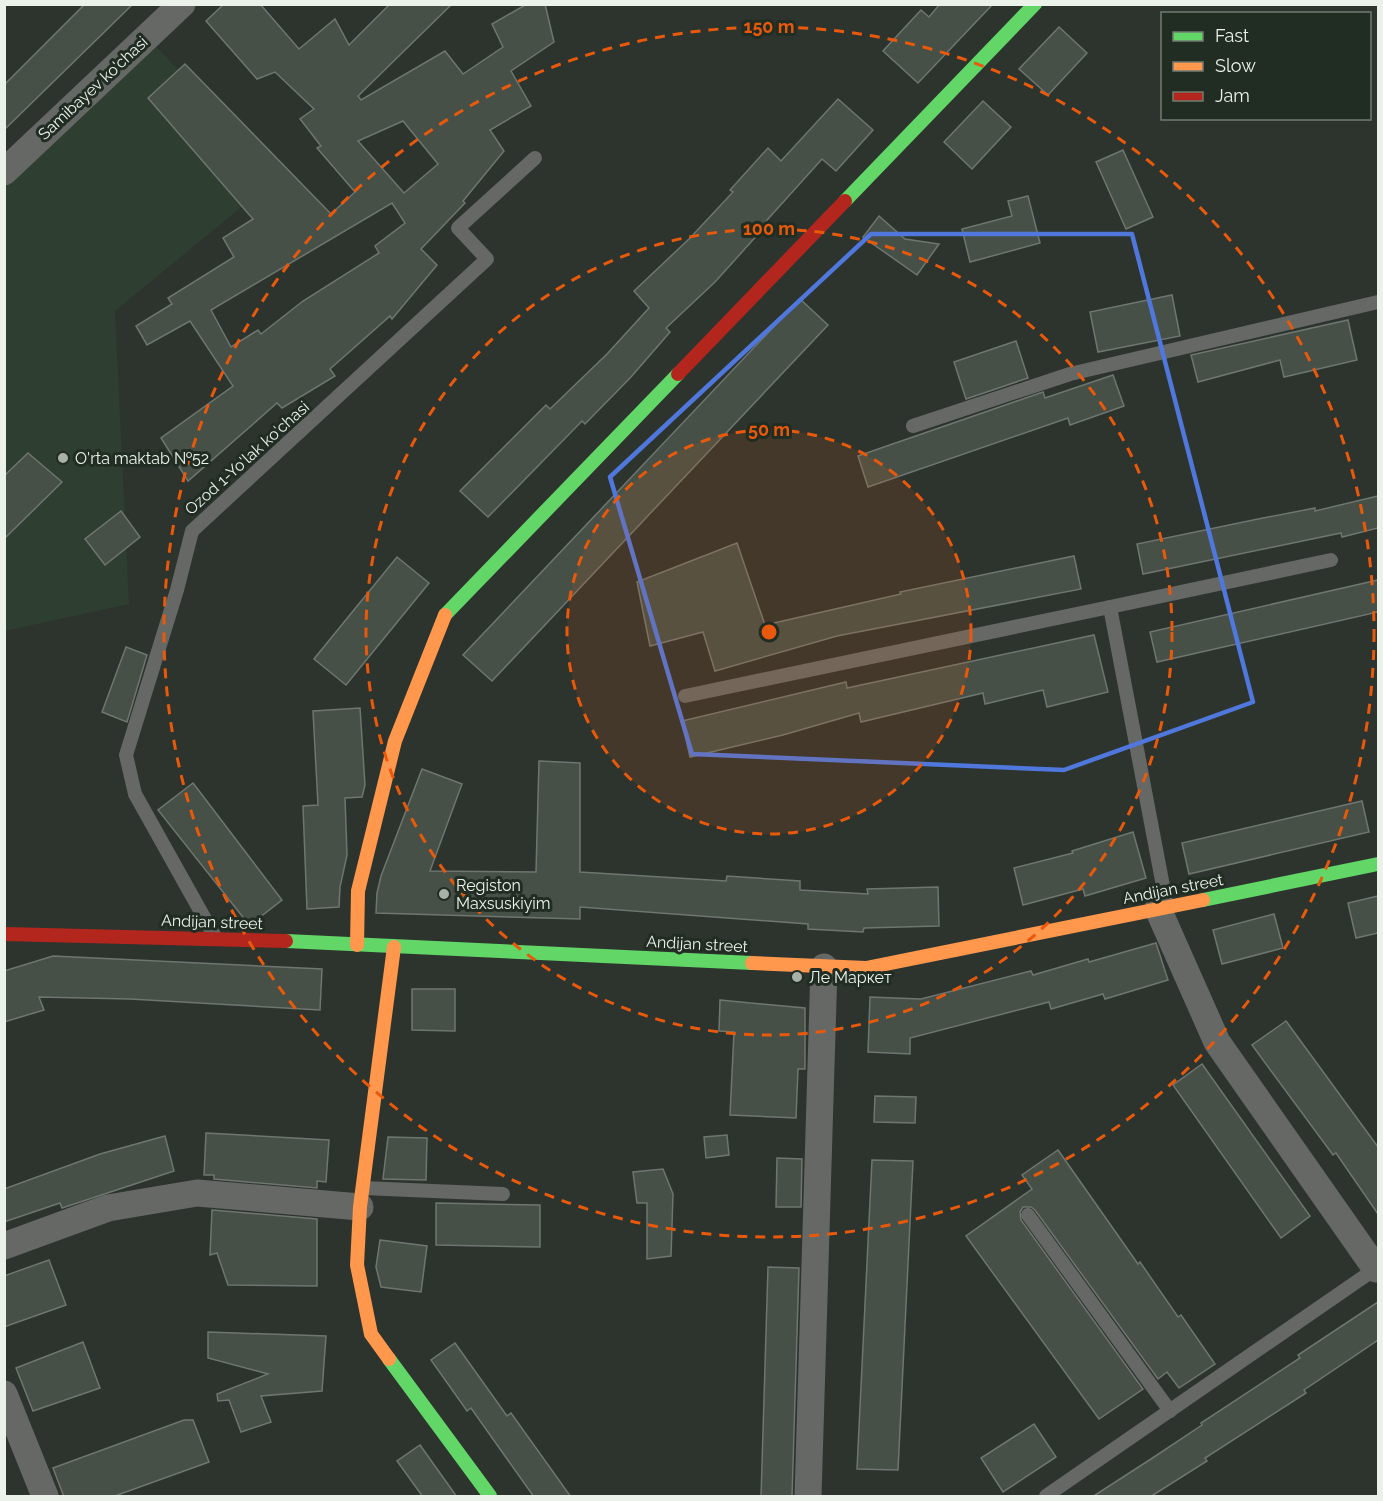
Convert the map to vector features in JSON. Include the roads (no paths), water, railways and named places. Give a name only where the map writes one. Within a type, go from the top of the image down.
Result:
[{"type":"street","name":"Samibayev ko'chasi","points":[[4,172],[182,4]]},
{"type":"street","points":[[357,945],[358,891],[395,741],[445,615],[1035,4]]},
{"type":"street","name":"Andijan street","points":[[4,934],[215,938],[866,968],[1378,864]]},
{"type":"street","points":[[1162,908],[1217,1042],[1377,1268]]},
{"type":"street","points":[[394,947],[361,1198],[357,1265],[370,1334],[490,1497]]},
{"type":"street","points":[[808,1497],[824,966]]},
{"type":"street","points":[[4,1246],[108,1208],[197,1193],[361,1198]]},
{"type":"street","points":[[4,1394],[45,1497]]},
{"type":"lane","name":"Ozod 1-Yo'lak ko'chasi","points":[[215,938],[135,794],[126,754],[177,590],[192,531],[487,259],[458,228],[535,158]]},
{"type":"lane","points":[[913,426],[1070,374],[1378,302]]},
{"type":"lane","points":[[685,696],[1331,560]]},
{"type":"lane","points":[[1110,607],[1162,908]]},
{"type":"lane","points":[[361,1198],[503,1194]]},
{"type":"lane","points":[[1028,1215],[1170,1411]]},
{"type":"lane","points":[[1046,1497],[1377,1268]]},
{"type":"place","name":"O'rta maktab №52","points":[[63,458]]},
{"type":"place","name":"Registon Maxsuskiyim","points":[[444,894]]},
{"type":"place","name":"Ле Маркет","points":[[797,977]]}]
